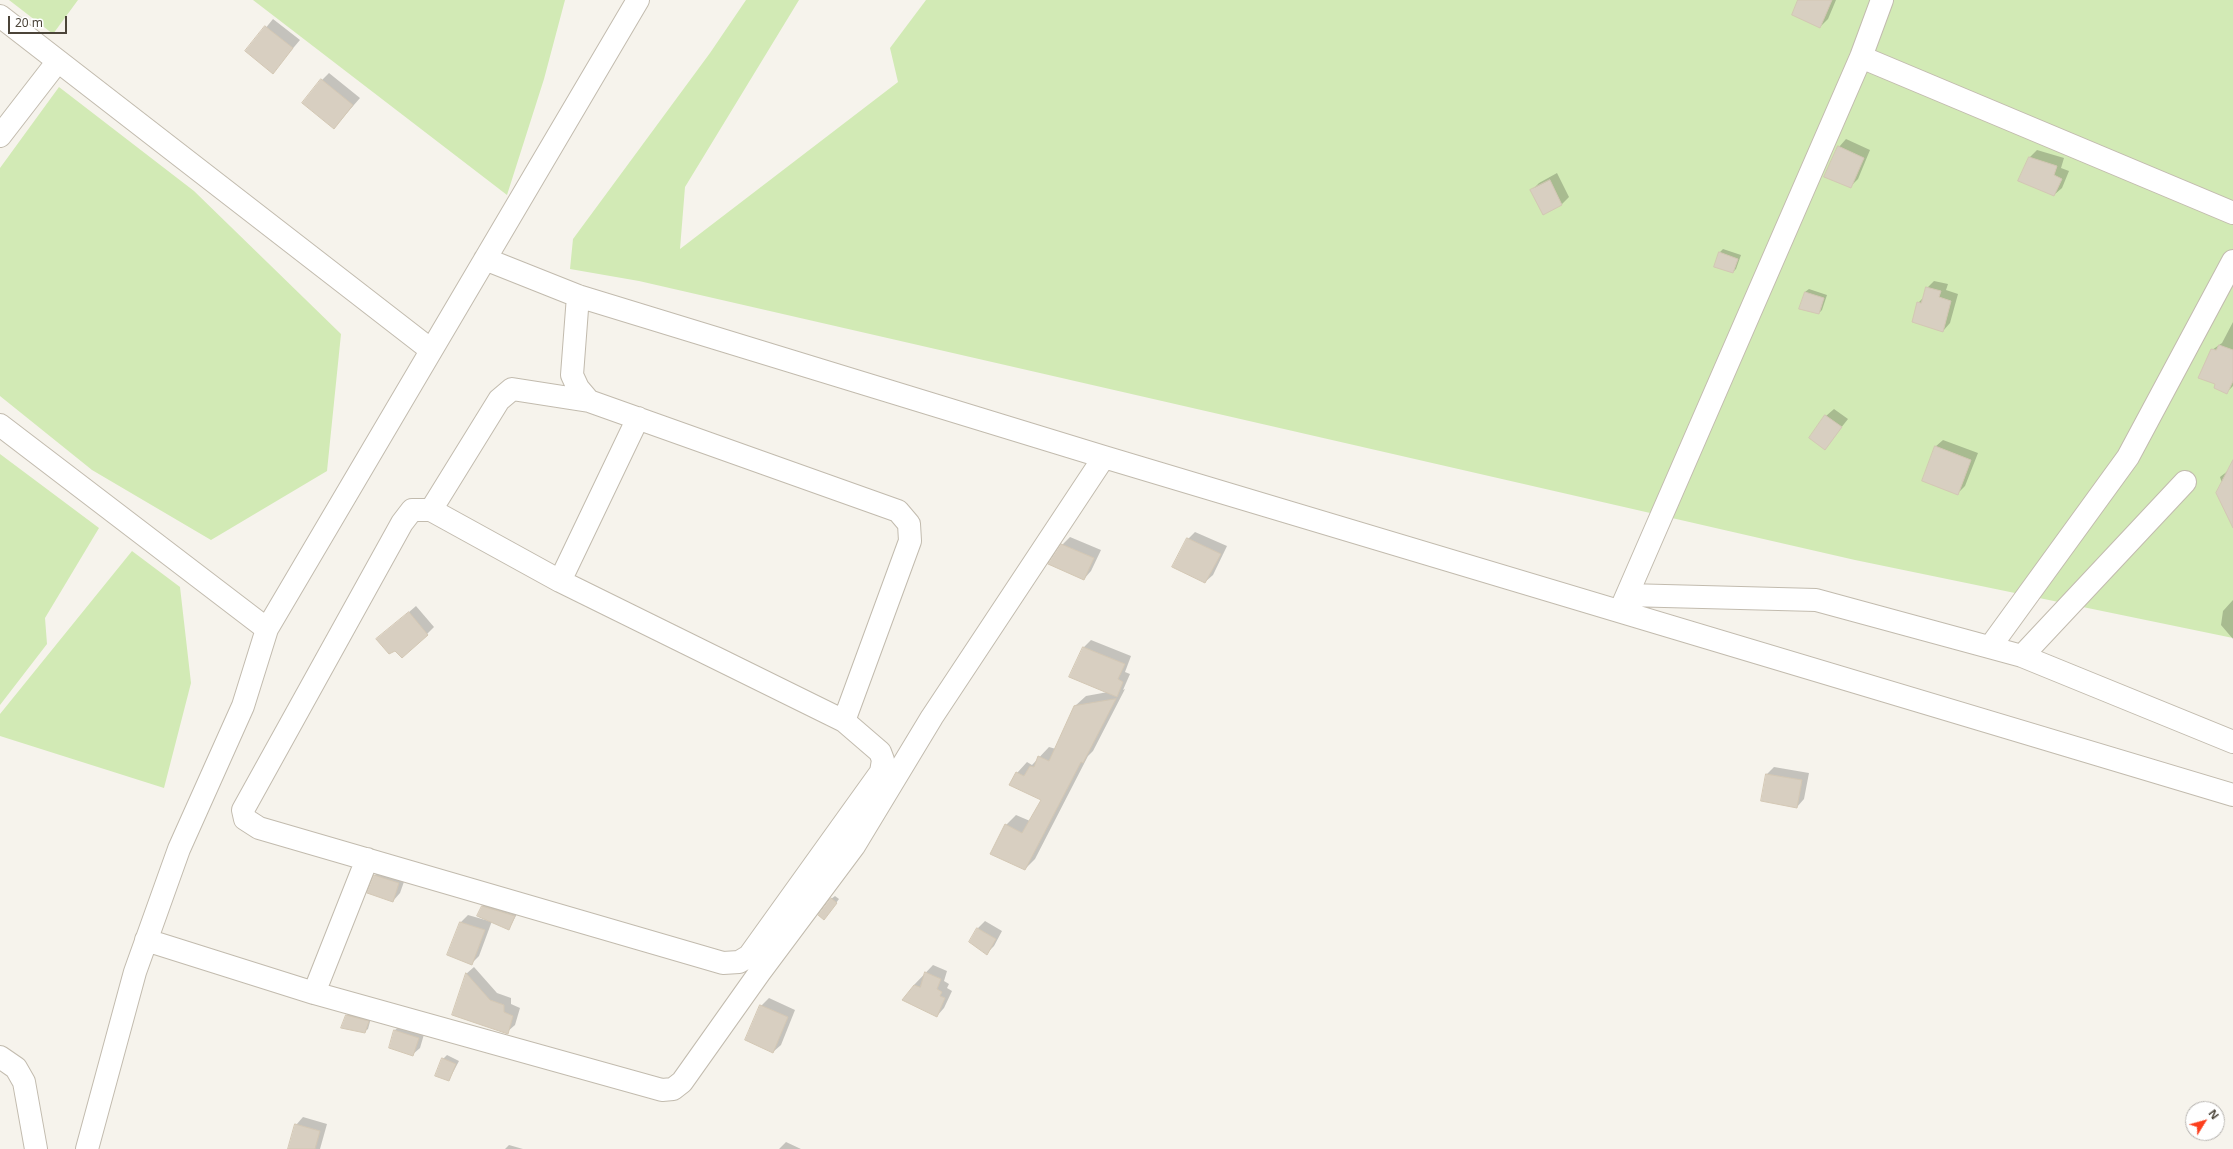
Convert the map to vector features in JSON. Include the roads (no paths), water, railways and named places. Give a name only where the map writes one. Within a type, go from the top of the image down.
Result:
[{"type":"street","points":[[87,1149],[133,979],[146,940],[179,849],[243,706],[267,629],[638,0]]},
{"type":"street","points":[[1623,603],[1861,57],[1882,0]]},
{"type":"street","points":[[0,16],[431,350]]},
{"type":"street","points":[[1861,57],[2233,213]]},
{"type":"street","points":[[0,136],[58,61]]},
{"type":"street","points":[[485,259],[578,296],[1104,458],[1623,603],[2233,795]]},
{"type":"street","points":[[1990,647],[2128,457],[2233,261]]},
{"type":"street","points":[[578,296],[572,375],[578,388],[589,401]]},
{"type":"street","points":[[431,510],[499,400],[512,389],[589,401],[898,511],[910,524],[910,541],[844,721]]},
{"type":"street","points":[[560,581],[638,418]]},
{"type":"street","points":[[0,425],[267,629]]},
{"type":"street","points":[[146,940],[314,993],[655,1088],[673,1089],[682,1082],[760,972],[854,846],[932,717],[1104,458]]},
{"type":"street","points":[[2022,656],[2185,482]]},
{"type":"street","points":[[412,510],[431,510],[560,581],[844,721],[880,752],[883,760],[881,772],[749,956],[739,962],[723,962],[366,859],[259,828],[245,819],[244,810],[402,523],[412,510]]},
{"type":"street","points":[[1623,603],[1816,600],[2022,656],[2233,742]]},
{"type":"street","points":[[314,993],[366,859]]},
{"type":"street","points":[[0,1057],[16,1068],[24,1082],[36,1149]]}]
